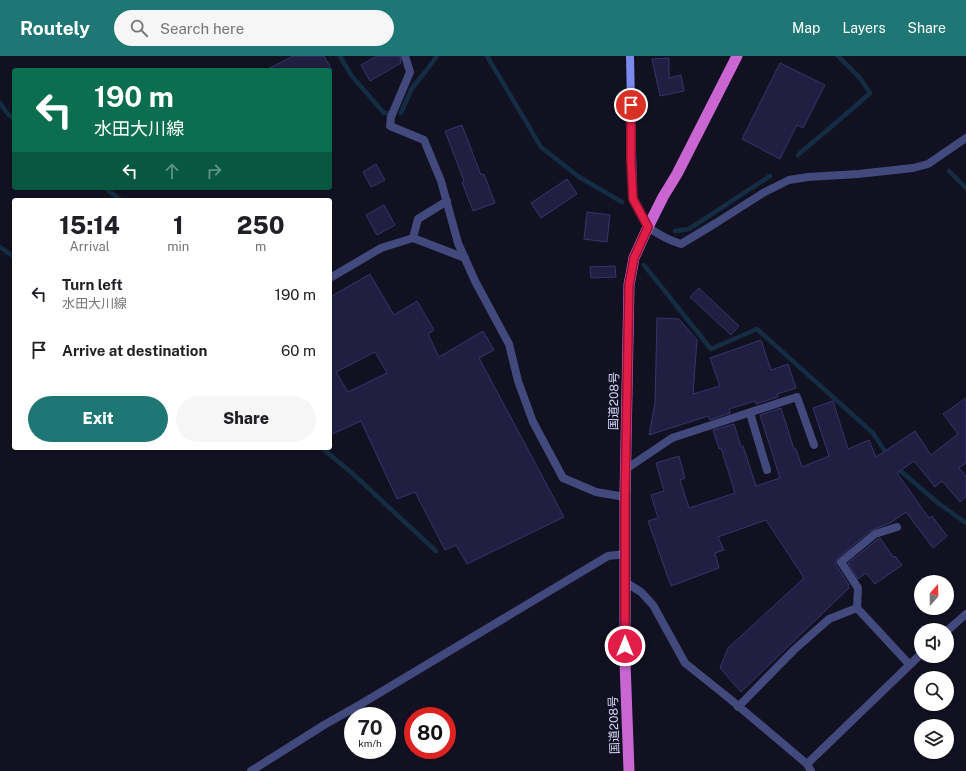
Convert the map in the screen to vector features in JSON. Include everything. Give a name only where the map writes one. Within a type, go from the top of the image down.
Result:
[{"type":"highway","name":"国道208号","points":[[629,771],[625,662],[625,498],[629,285],[634,258],[648,227],[663,197],[677,174],[737,56]]},
{"type":"main road","points":[[630,56],[633,199],[648,227]]},
{"type":"street","points":[[405,56],[410,72],[390,126],[424,140],[442,181],[458,243],[475,281],[509,344],[518,381],[534,422],[563,478],[596,492],[625,498]]},
{"type":"street","points":[[648,227],[660,236],[681,244],[788,180],[808,176],[858,174],[913,168],[928,164],[966,138]]},
{"type":"street","points":[[413,238],[418,219],[447,201]]},
{"type":"street","points":[[332,277],[381,248],[413,238],[465,258]]},
{"type":"street","points":[[626,469],[672,438],[797,398],[814,445]]},
{"type":"street","points":[[750,413],[768,470]]},
{"type":"street","points":[[897,527],[875,534],[841,562],[858,588],[856,608],[909,664]]},
{"type":"street","points":[[251,771],[324,725],[608,556],[625,554]]},
{"type":"street","points":[[625,582],[641,592],[653,605],[685,663],[809,768],[914,660]]},
{"type":"street","points":[[738,707],[795,649],[829,619],[856,608]]},
{"type":"street","points":[[954,625],[966,614]]},
{"type":"building","points":[[293,56],[324,56],[331,68],[270,68]]},
{"type":"building","points":[[377,56],[400,56],[401,63],[370,81],[361,65]]},
{"type":"building","points":[[669,58],[669,78],[681,75],[684,91],[660,96],[652,59]]},
{"type":"building","points":[[780,63],[825,85],[803,128],[797,125],[780,159],[742,139]]},
{"type":"building","points":[[462,125],[481,175],[484,174],[495,203],[473,211],[462,182],[464,181],[445,131]]},
{"type":"building","points":[[376,164],[385,180],[371,187],[363,172]]},
{"type":"building","points":[[567,179],[577,194],[541,218],[531,203]]},
{"type":"building","points":[[384,205],[395,225],[377,235],[366,215]]},
{"type":"building","points":[[587,212],[610,215],[607,242],[584,239]]},
{"type":"building","points":[[615,266],[616,277],[591,278],[590,267]]},
{"type":"building","points":[[370,274],[394,315],[417,301],[434,330],[428,334],[439,357],[483,331],[494,350],[479,358],[564,517],[467,564],[456,545],[445,550],[415,492],[397,499],[361,421],[332,434],[332,296]],"holes":[[[375,352],[387,373],[348,392],[336,372]]]},
{"type":"building","points":[[699,288],[739,326],[731,335],[690,297]]},
{"type":"building","points":[[657,318],[679,319],[697,340],[693,394],[720,386],[710,358],[761,340],[771,370],[788,364],[796,388],[777,394],[778,397],[756,404],[755,401],[729,409],[730,413],[710,420],[708,416],[649,435],[655,403]]},
{"type":"building","points":[[966,398],[966,463],[959,468],[966,476],[966,497],[960,502],[942,481],[935,487],[914,461],[897,473],[929,518],[932,516],[947,536],[933,548],[906,512],[890,523],[872,530],[836,560],[836,565],[849,585],[849,588],[741,692],[720,668],[728,648],[804,578],[766,520],[718,537],[724,550],[715,553],[719,568],[671,586],[648,521],[658,518],[651,495],[664,491],[656,463],[679,456],[685,478],[680,480],[689,508],[735,493],[721,448],[719,449],[713,430],[734,424],[756,486],[780,478],[760,415],[781,408],[794,449],[796,449],[802,467],[829,456],[813,408],[833,401],[848,449],[869,440],[876,457],[915,431],[931,455],[958,434],[943,414]]},
{"type":"building","points":[[880,538],[894,558],[895,556],[902,565],[875,584],[866,573],[858,579],[848,563]]},
{"type":"waterway","points":[[340,56],[351,75],[384,113],[388,113]]},
{"type":"waterway","points":[[401,113],[412,88],[437,56]]},
{"type":"waterway","points":[[487,56],[541,147],[579,177],[622,202]]},
{"type":"waterway","points":[[798,155],[870,93],[860,78],[838,56]]},
{"type":"waterway","points":[[0,103],[12,117]]},
{"type":"waterway","points":[[949,171],[966,188]]},
{"type":"waterway","points":[[675,231],[689,229],[770,176]]},
{"type":"waterway","points":[[108,190],[118,198]]},
{"type":"waterway","points":[[0,247],[12,256]]},
{"type":"waterway","points":[[644,265],[711,349],[757,329],[873,433],[888,456]]},
{"type":"waterway","points":[[324,450],[353,474],[436,551]]},
{"type":"waterway","points":[[896,467],[938,503],[966,523]]},
{"type":"route","points":[[625,646],[625,498],[629,285],[634,258],[648,227],[633,199],[631,105]]}]
